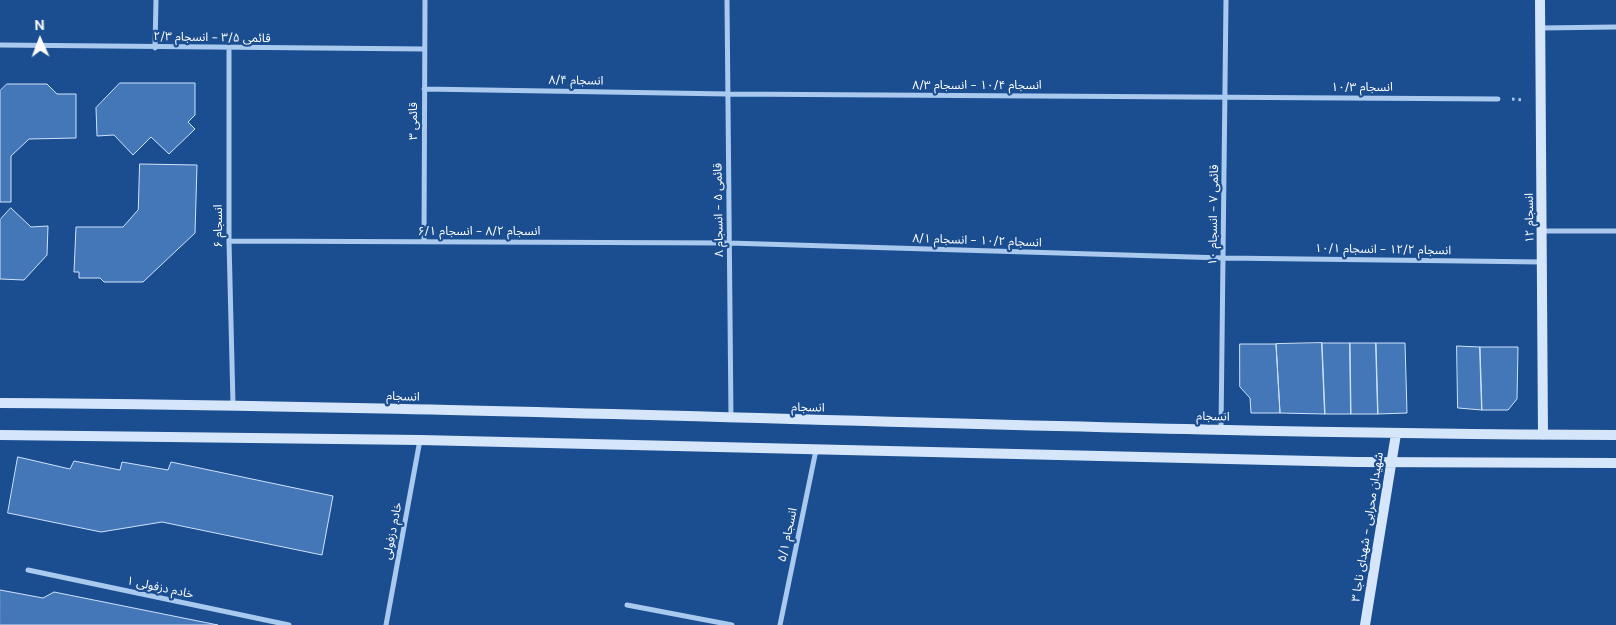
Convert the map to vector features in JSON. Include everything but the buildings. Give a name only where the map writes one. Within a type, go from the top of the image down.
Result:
[{"type":"main road","name":"انسجام ۱۲","points":[[1540,0],[1543,435]]},
{"type":"main road","name":"انسجام","points":[[0,403],[233,404],[731,419],[1396,434],[1616,435]]},
{"type":"main road","name":"شهیدان محرابی - شهدای ناجا ۳","points":[[1365,625],[1396,434]]},
{"type":"main road","points":[[0,435],[420,440],[1392,462],[1616,463]]},
{"type":"street","points":[[155,48],[156,0]]},
{"type":"street","name":"قائمی ۳","points":[[424,241],[425,0]]},
{"type":"street","name":"قائمی ۵ - انسجام ۸","points":[[727,0],[731,419]]},
{"type":"street","name":"قائمی ۷ - انسجام ۱۰","points":[[1222,429],[1226,0]]},
{"type":"street","points":[[1540,28],[1616,27]]},
{"type":"street","name":"قائمی ۳/۵ - انسجام ۲/۳","points":[[0,45],[229,49],[424,49]]},
{"type":"street","name":"انسجام ۶","points":[[229,49],[229,241],[233,404]]},
{"type":"street","name":"انسجام ۸/۴","points":[[424,88],[728,94]]},
{"type":"street","name":"انسجام ۱۰/۴ - انسجام ۸/۳","points":[[728,94],[1225,98]]},
{"type":"street","name":"انسجام ۱۰/۳","points":[[1225,98],[1498,99]]},
{"type":"street","points":[[1543,231],[1616,231]]},
{"type":"street","name":"انسجام ۸/۲ - انسجام ۶/۱","points":[[229,241],[729,243]]},
{"type":"street","name":"انسجام ۱۰/۲ - انسجام ۸/۱","points":[[729,243],[1224,258]]},
{"type":"street","name":"انسجام ۱۲/۲ - انسجام ۱۰/۱","points":[[1224,258],[1543,262]]},
{"type":"street","name":"خادم دزفولی","points":[[386,625],[420,440]]},
{"type":"street","name":"انسجام ۵/۱","points":[[780,625],[816,450]]},
{"type":"street","name":"خادم دزفولی ۱","points":[[28,570],[289,625]]},
{"type":"street","points":[[627,606],[732,625]]},
{"type":"path","points":[[1498,99],[1541,100]]}]
